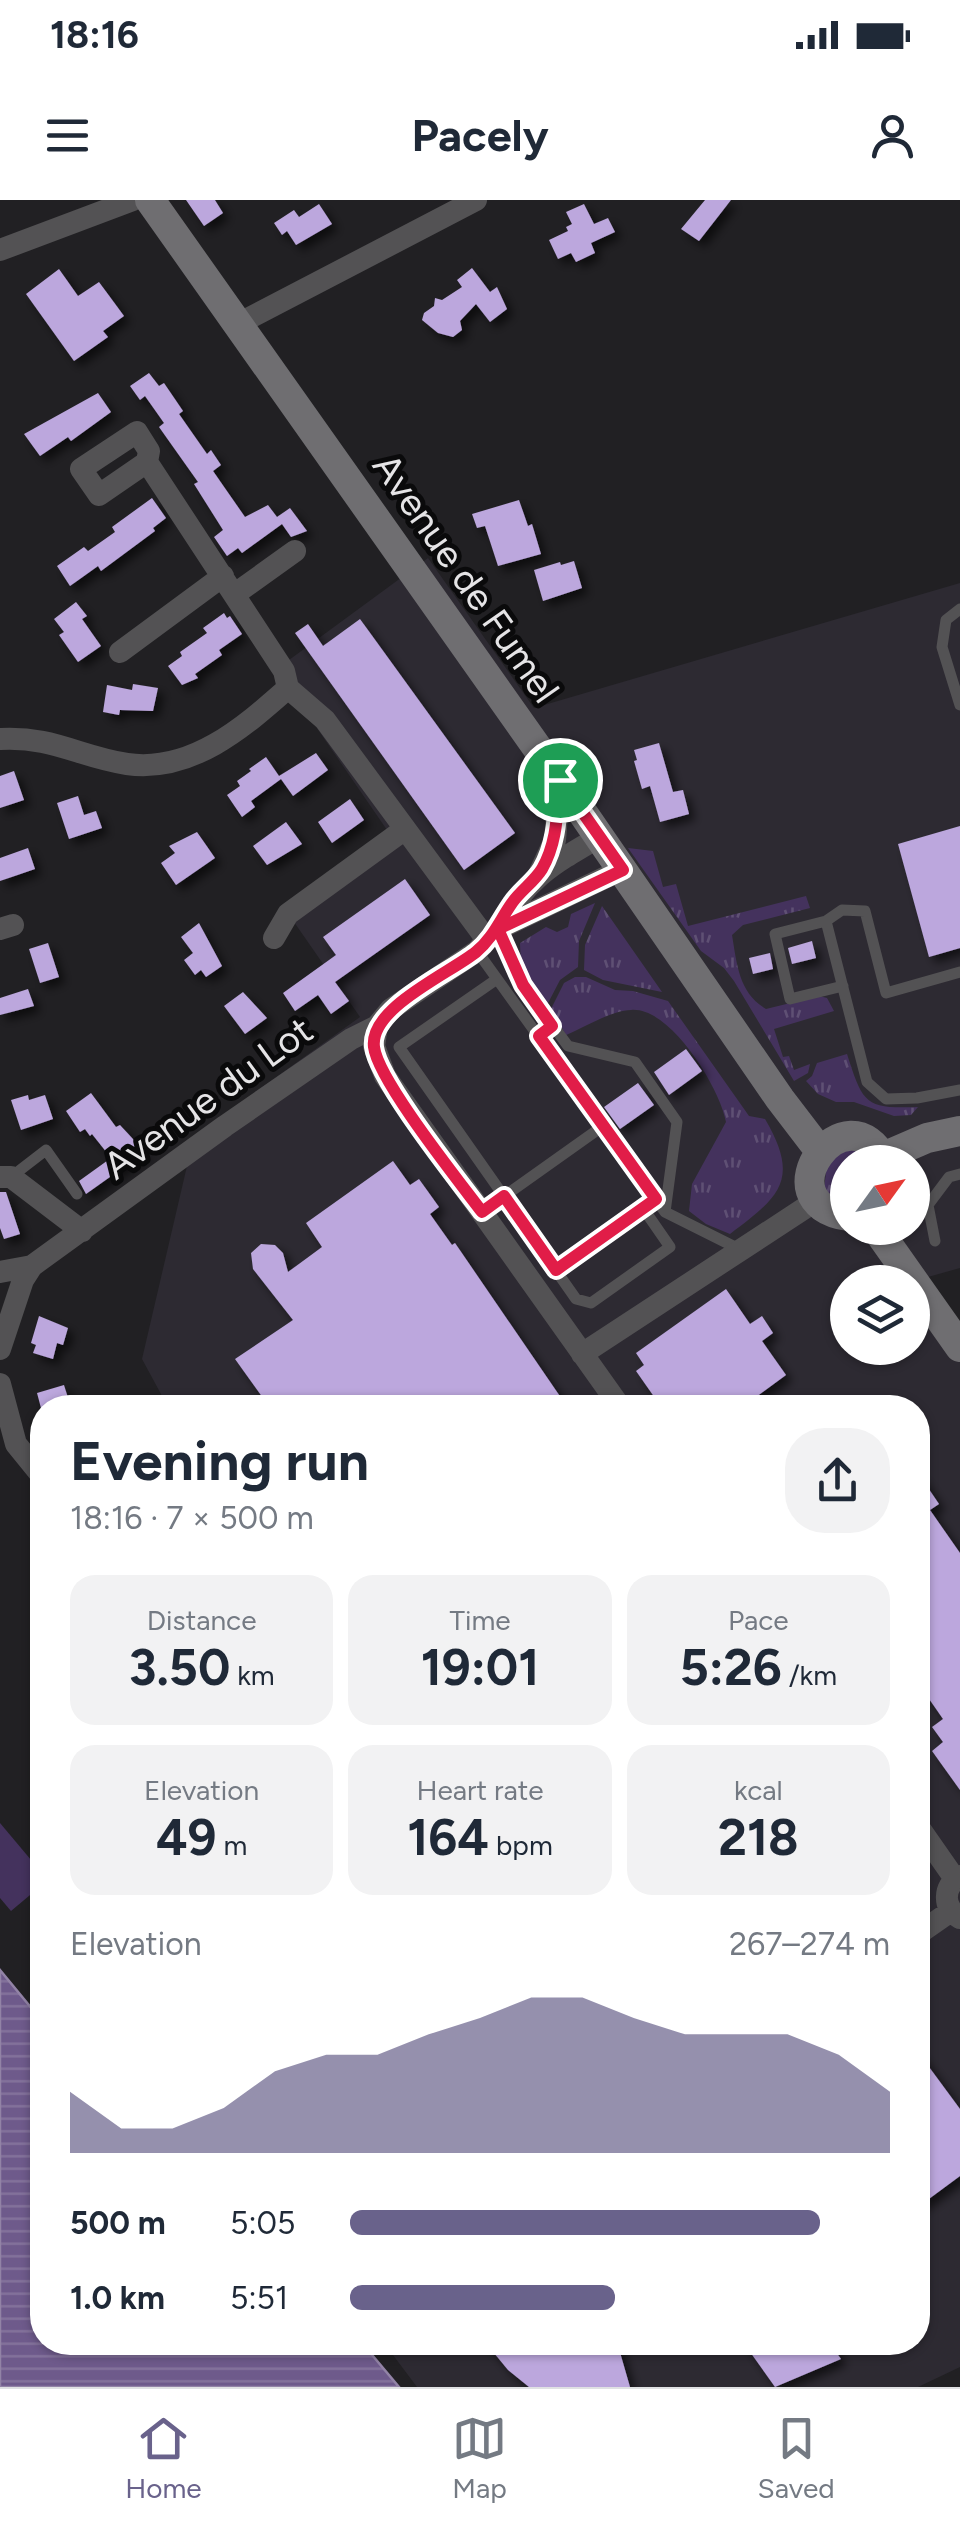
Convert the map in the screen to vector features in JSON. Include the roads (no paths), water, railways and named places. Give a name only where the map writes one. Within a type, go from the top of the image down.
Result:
[{"type":"main road","name":"Avenue de Fumel","points":[[150,200],[780,1099],[820,1150]]},
{"type":"main road","points":[[914,1145],[960,1131]]},
{"type":"main road","points":[[830,1210],[817,1200],[809,1174],[820,1150],[841,1138],[869,1145]]},
{"type":"main road","points":[[888,1245],[960,1348]]},
{"type":"street","points":[[0,250],[133,200]]},
{"type":"street","points":[[238,324],[476,200]]},
{"type":"street","points":[[146,462],[284,672],[288,688],[325,720],[487,940]]},
{"type":"street","points":[[120,652],[229,585],[295,552]]},
{"type":"street","points":[[0,739],[46,740],[127,764],[161,764],[201,755],[288,688]]},
{"type":"street","points":[[540,872],[555,840],[560,780]]},
{"type":"street","points":[[274,938],[288,914],[406,829]]},
{"type":"street","points":[[487,940],[513,901],[540,872],[599,837]]},
{"type":"street","points":[[487,940],[623,870]]},
{"type":"street","name":"Avenue du Lot","points":[[32,1266],[225,1126],[351,1039],[377,1026],[391,1010],[487,940]]},
{"type":"street","points":[[377,1026],[374,1046],[385,1076],[611,1395]]},
{"type":"street","points":[[6,1177],[82,1231]]},
{"type":"street","points":[[582,1354],[817,1200]]},
{"type":"street","points":[[0,1272],[32,1266]]},
{"type":"street","points":[[0,1349],[23,1280],[32,1266]]},
{"type":"street","points":[[0,1384],[8,1447],[30,1466]]},
{"type":"street","points":[[930,1842],[958,1878],[946,1898],[955,1914],[930,1928]]},
{"type":"lane","points":[[960,609],[946,620],[942,647],[960,705]]},
{"type":"lane","points":[[843,986],[790,998],[775,934],[826,921],[842,910],[865,911],[886,993],[960,972]]},
{"type":"lane","points":[[826,921],[867,1082],[886,1099],[960,1090]]},
{"type":"lane","points":[[487,940],[497,979],[664,1212],[739,1249]]},
{"type":"lane","points":[[487,940],[568,1046],[635,1062],[677,1122],[664,1212]]},
{"type":"lane","points":[[497,979],[400,1047],[576,1299],[591,1302],[670,1247],[643,1208]]},
{"type":"lane","points":[[539,1036],[552,1026]]},
{"type":"lane","points":[[482,1212],[603,1126]]},
{"type":"lane","points":[[6,1177],[46,1150],[77,1194]]},
{"type":"lane","points":[[936,1241],[928,1205],[949,1177],[960,1174]]},
{"type":"lane","points":[[556,1270],[656,1199]]}]
